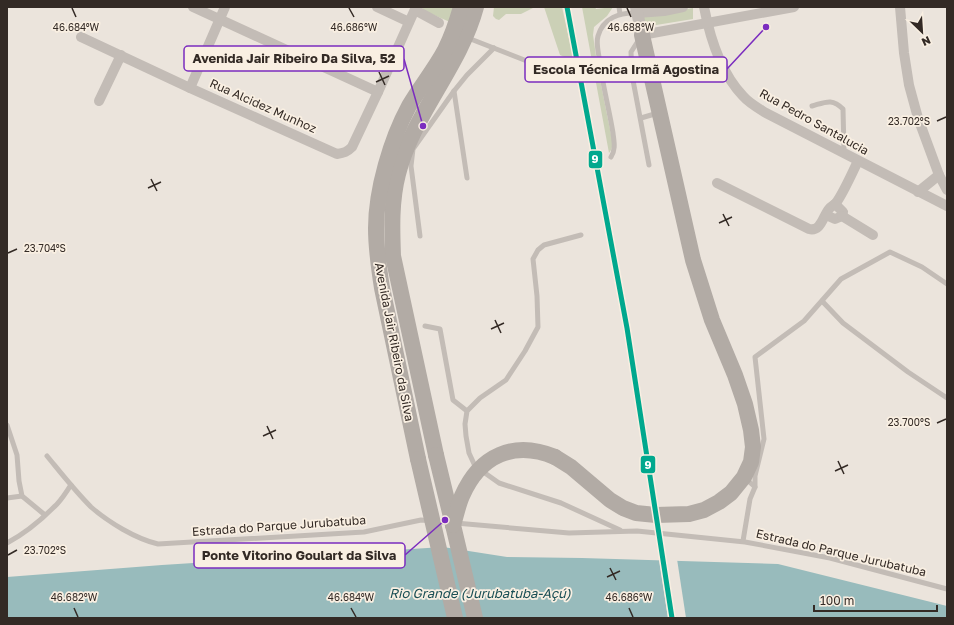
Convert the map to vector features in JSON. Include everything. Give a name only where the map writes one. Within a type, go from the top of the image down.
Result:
[{"type":"main road","name":"Avenida Jair Ribeiro da Silva","points":[[455,618],[394,349],[378,262],[376,228],[378,198],[387,163],[401,122],[445,50],[461,7]]},
{"type":"main road","name":"Avenida Jair Ribeiro da Silva","points":[[475,618],[436,455],[394,256],[392,227],[394,191],[402,160],[423,113],[465,37],[476,7]]},
{"type":"main road","points":[[453,525],[462,497],[469,482],[481,467],[496,457],[513,450],[544,452],[555,457],[571,467],[610,500],[623,508],[636,512],[656,515],[689,514],[704,510],[749,482],[750,462],[753,447],[751,430],[740,390],[712,320],[693,260],[642,36]]},
{"type":"main road","points":[[384,176],[387,183],[394,191]]},
{"type":"street","points":[[193,7],[378,92],[415,9],[439,23]]},
{"type":"street","points":[[190,88],[225,7]]},
{"type":"street","points":[[377,7],[409,22]]},
{"type":"street","points":[[683,7],[664,11],[636,10],[642,36],[794,7]]},
{"type":"street","name":"Rua Pedro Santalucia","points":[[704,7],[707,23],[727,75],[744,97],[766,113],[947,206]]},
{"type":"street","points":[[900,7],[904,53],[909,84],[918,118],[939,175],[947,190]]},
{"type":"street","name":"Rua Alcidez Munhoz","points":[[81,37],[337,154],[348,151],[378,92]]},
{"type":"street","points":[[99,101],[121,55]]},
{"type":"street","points":[[717,182],[809,229],[814,230],[817,229],[828,210],[835,204],[858,161]]},
{"type":"street","points":[[918,192],[939,175]]},
{"type":"street","points":[[835,204],[841,208],[843,214],[842,216]]},
{"type":"street","points":[[826,215],[835,219],[842,216]]},
{"type":"street","points":[[842,216],[873,236]]},
{"type":"lane","points":[[619,7],[620,14]]},
{"type":"lane","points":[[611,157],[614,152],[612,127],[601,74],[597,42],[598,35],[605,23],[610,18],[636,10]]},
{"type":"lane","points":[[642,36],[631,52],[632,75],[649,165]]},
{"type":"lane","points":[[465,37],[532,63]]},
{"type":"lane","points":[[420,236],[411,166],[413,149],[454,91],[467,75],[494,48]]},
{"type":"lane","points":[[454,91],[467,178]]},
{"type":"lane","points":[[812,106],[829,102],[836,103],[843,109],[844,153]]},
{"type":"lane","points":[[641,118],[659,113]]},
{"type":"lane","points":[[581,235],[544,245],[538,250],[533,259],[537,296],[538,327],[526,351],[506,380],[480,398],[467,411],[465,424],[466,436],[469,453],[475,466],[499,483],[561,503],[623,531]]},
{"type":"lane","points":[[743,541],[750,499],[749,482],[755,476],[764,439],[754,356],[804,321],[841,279],[890,252],[922,266],[947,284]]},
{"type":"lane","points":[[822,301],[843,323],[908,372],[947,398]]},
{"type":"lane","points":[[425,326],[440,329],[453,400],[467,411]]},
{"type":"lane","points":[[7,425],[17,455],[22,496],[45,515]]},
{"type":"lane","name":"Estrada do Parque Jurubatuba","points":[[47,456],[92,507],[124,530],[148,542],[158,544],[364,532],[421,520],[569,533],[637,531],[743,541],[830,558],[947,589]]},
{"type":"lane","points":[[7,543],[55,506],[71,485]]},
{"type":"lane","points":[[7,498],[22,496]]},
{"type":"green space","points":[[423,7],[456,7],[450,22],[422,10]]},
{"type":"green space","points":[[494,7],[535,7],[521,14],[506,14],[499,20],[493,16]]},
{"type":"green space","points":[[544,7],[562,7],[574,61],[560,55]]},
{"type":"green space","points":[[582,7],[595,7],[596,9],[613,7],[607,16],[594,27],[593,35],[598,70],[613,144],[609,153]]},
{"type":"green space","points":[[693,8],[693,19],[644,27],[644,16]]},
{"type":"water","name":"Rio Grande (Jurubatuba-Açú)","points":[[443,547],[507,557],[778,564],[947,606],[947,618],[7,618],[7,577],[162,565]]},
{"type":"pier","points":[[659,558],[677,559],[686,618],[668,618]]},
{"type":"transit line","name":"9","points":[[567,7],[627,328],[672,618]]},
{"type":"place","name":"Escola Técnica Irmã Agostina","points":[[766,27]]},
{"type":"place","name":"Avenida Jair Ribeiro Da Silva, 52","points":[[423,126]]},
{"type":"place","name":"Ponte Vitorino Goulart da Silva","points":[[445,520]]}]
